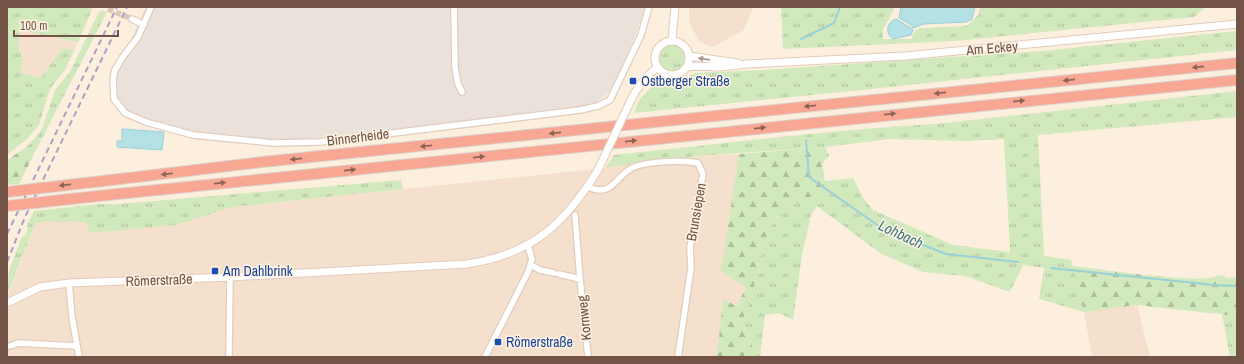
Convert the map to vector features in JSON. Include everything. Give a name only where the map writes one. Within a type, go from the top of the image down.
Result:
[{"type":"highway","points":[[7,192],[262,162],[1237,63]]},
{"type":"highway","points":[[7,206],[1237,80]]},
{"type":"street","name":"Binnerheide","points":[[151,7],[138,37],[122,58],[113,79],[114,99],[125,113],[146,122],[193,134],[274,143],[320,142],[580,110],[598,106],[610,100],[641,35],[649,7]]},
{"type":"street","points":[[454,7],[455,68],[458,84],[462,92]]},
{"type":"street","points":[[672,40],[675,7]]},
{"type":"street","points":[[132,19],[144,25]]},
{"type":"street","name":"Am Eckey","points":[[687,67],[720,67],[747,64],[905,56],[1237,24]]},
{"type":"street","points":[[672,40],[682,43],[685,46],[689,56],[687,67],[683,71],[672,75],[661,72],[657,67],[654,55],[660,44],[672,40]]},
{"type":"street","name":"Am Eckey","points":[[689,56],[747,64]]},
{"type":"street","points":[[485,357],[531,265],[531,253],[528,246],[541,237],[572,208],[588,187],[598,170],[631,100],[640,85],[657,67]]},
{"type":"street","name":"Brunsiepen","points":[[588,187],[601,190],[612,187],[626,172],[636,166],[685,161],[698,163],[703,174],[690,248],[691,268],[678,357]]},
{"type":"street","name":"Kornweg","points":[[575,215],[588,357]]},
{"type":"street","name":"Römerstraße","points":[[7,303],[40,287],[69,283],[230,277],[467,264],[493,259],[528,246]]},
{"type":"street","name":"Kornweg","points":[[531,265],[540,270],[580,279]]},
{"type":"street","points":[[229,357],[230,277]]},
{"type":"street","points":[[69,283],[78,357]]},
{"type":"street","points":[[10,346],[18,343],[76,346]]},
{"type":"shaded area","points":[[146,7],[645,7],[636,34],[612,90],[595,104],[582,108],[300,140],[260,141],[184,134],[116,109],[115,73]]},
{"type":"shaded area","points":[[689,7],[753,7],[744,30],[712,47],[699,42],[689,21]]},
{"type":"shaded area","points":[[20,29],[78,42],[74,51],[62,48],[41,78],[21,73],[23,56],[18,46]]},
{"type":"shaded area","points":[[739,154],[722,271],[747,287],[737,306],[723,300],[717,357],[7,357],[8,295],[36,222],[86,222],[88,232],[177,225],[232,207],[606,168],[698,156]]},
{"type":"shaded area","points":[[1137,305],[1150,357],[1092,357],[1084,312]]},
{"type":"green space","points":[[7,7],[93,7],[78,42],[20,30],[18,46],[23,56],[21,73],[41,78],[62,48],[74,51],[65,70],[50,89],[39,125],[26,140],[7,155]]},
{"type":"green space","points":[[781,7],[895,7],[883,30],[883,39],[911,39],[915,31],[920,28],[967,26],[978,15],[980,7],[1206,7],[1194,17],[955,41],[783,49]]},
{"type":"green space","points":[[102,10],[107,12],[34,154],[25,148],[42,129],[55,90],[70,72],[94,22]]},
{"type":"green space","points":[[1237,31],[1237,50],[634,113],[638,102],[653,85],[679,84],[695,73],[762,70],[1041,51]]},
{"type":"green space","points":[[672,44],[682,48],[686,58],[682,68],[672,72],[662,68],[658,58],[662,48]]},
{"type":"green space","points":[[1237,91],[1237,117],[1038,135],[1044,256],[1071,260],[1084,312],[1039,299],[1044,268],[1023,265],[1010,292],[965,276],[923,272],[880,253],[817,206],[811,215],[802,255],[793,320],[779,313],[765,315],[760,357],[752,357],[752,350],[742,322],[752,295],[768,230],[791,203],[813,198],[825,181],[853,178],[863,198],[873,210],[953,245],[1010,252],[1004,139],[967,141],[889,139],[825,147],[698,156],[606,168],[614,155],[814,134],[935,124]]},
{"type":"green space","points":[[825,147],[829,155],[822,164],[825,181],[813,198],[791,203],[768,230],[752,295],[742,322],[752,350],[752,357],[717,357],[723,299],[737,306],[746,287],[721,271],[739,154]]},
{"type":"green space","points":[[25,148],[34,154],[19,184],[7,185],[7,160]]},
{"type":"green space","points":[[401,180],[403,189],[232,207],[177,225],[89,233],[86,222],[36,222],[7,295],[9,271],[22,236],[25,236],[27,225],[34,211],[99,204],[119,204]]},
{"type":"green space","points":[[1072,266],[1173,278],[1210,278],[1219,275],[1228,278],[1237,277],[1237,316],[1137,305],[1084,312]]},
{"type":"green space","points":[[1222,314],[1237,316],[1237,357],[1230,357]]},
{"type":"water","points":[[901,7],[975,7],[972,19],[966,22],[924,24],[913,28],[910,24],[899,18]]},
{"type":"water","points":[[896,19],[913,30],[911,35],[893,39],[890,37],[888,31],[889,25]]},
{"type":"water","points":[[122,129],[164,132],[162,150],[117,147],[117,141],[122,141]]},
{"type":"waterway","name":"Lohbach","points":[[801,39],[834,23],[840,7]]},
{"type":"waterway","name":"Lohbach","points":[[806,140],[809,177],[883,229],[946,254],[1018,262]]},
{"type":"waterway","name":"Lohbach","points":[[1051,268],[1214,285],[1237,286]]},
{"type":"tunnel","points":[[108,9],[132,19]]},
{"type":"railway","points":[[7,234],[117,7]]},
{"type":"railway","points":[[7,262],[25,217],[127,7]]},
{"type":"place","name":"Ostberger Straße","points":[[633,81]]},
{"type":"place","name":"Am Dahlbrink","points":[[215,271]]},
{"type":"place","name":"Römerstraße","points":[[498,342]]}]
